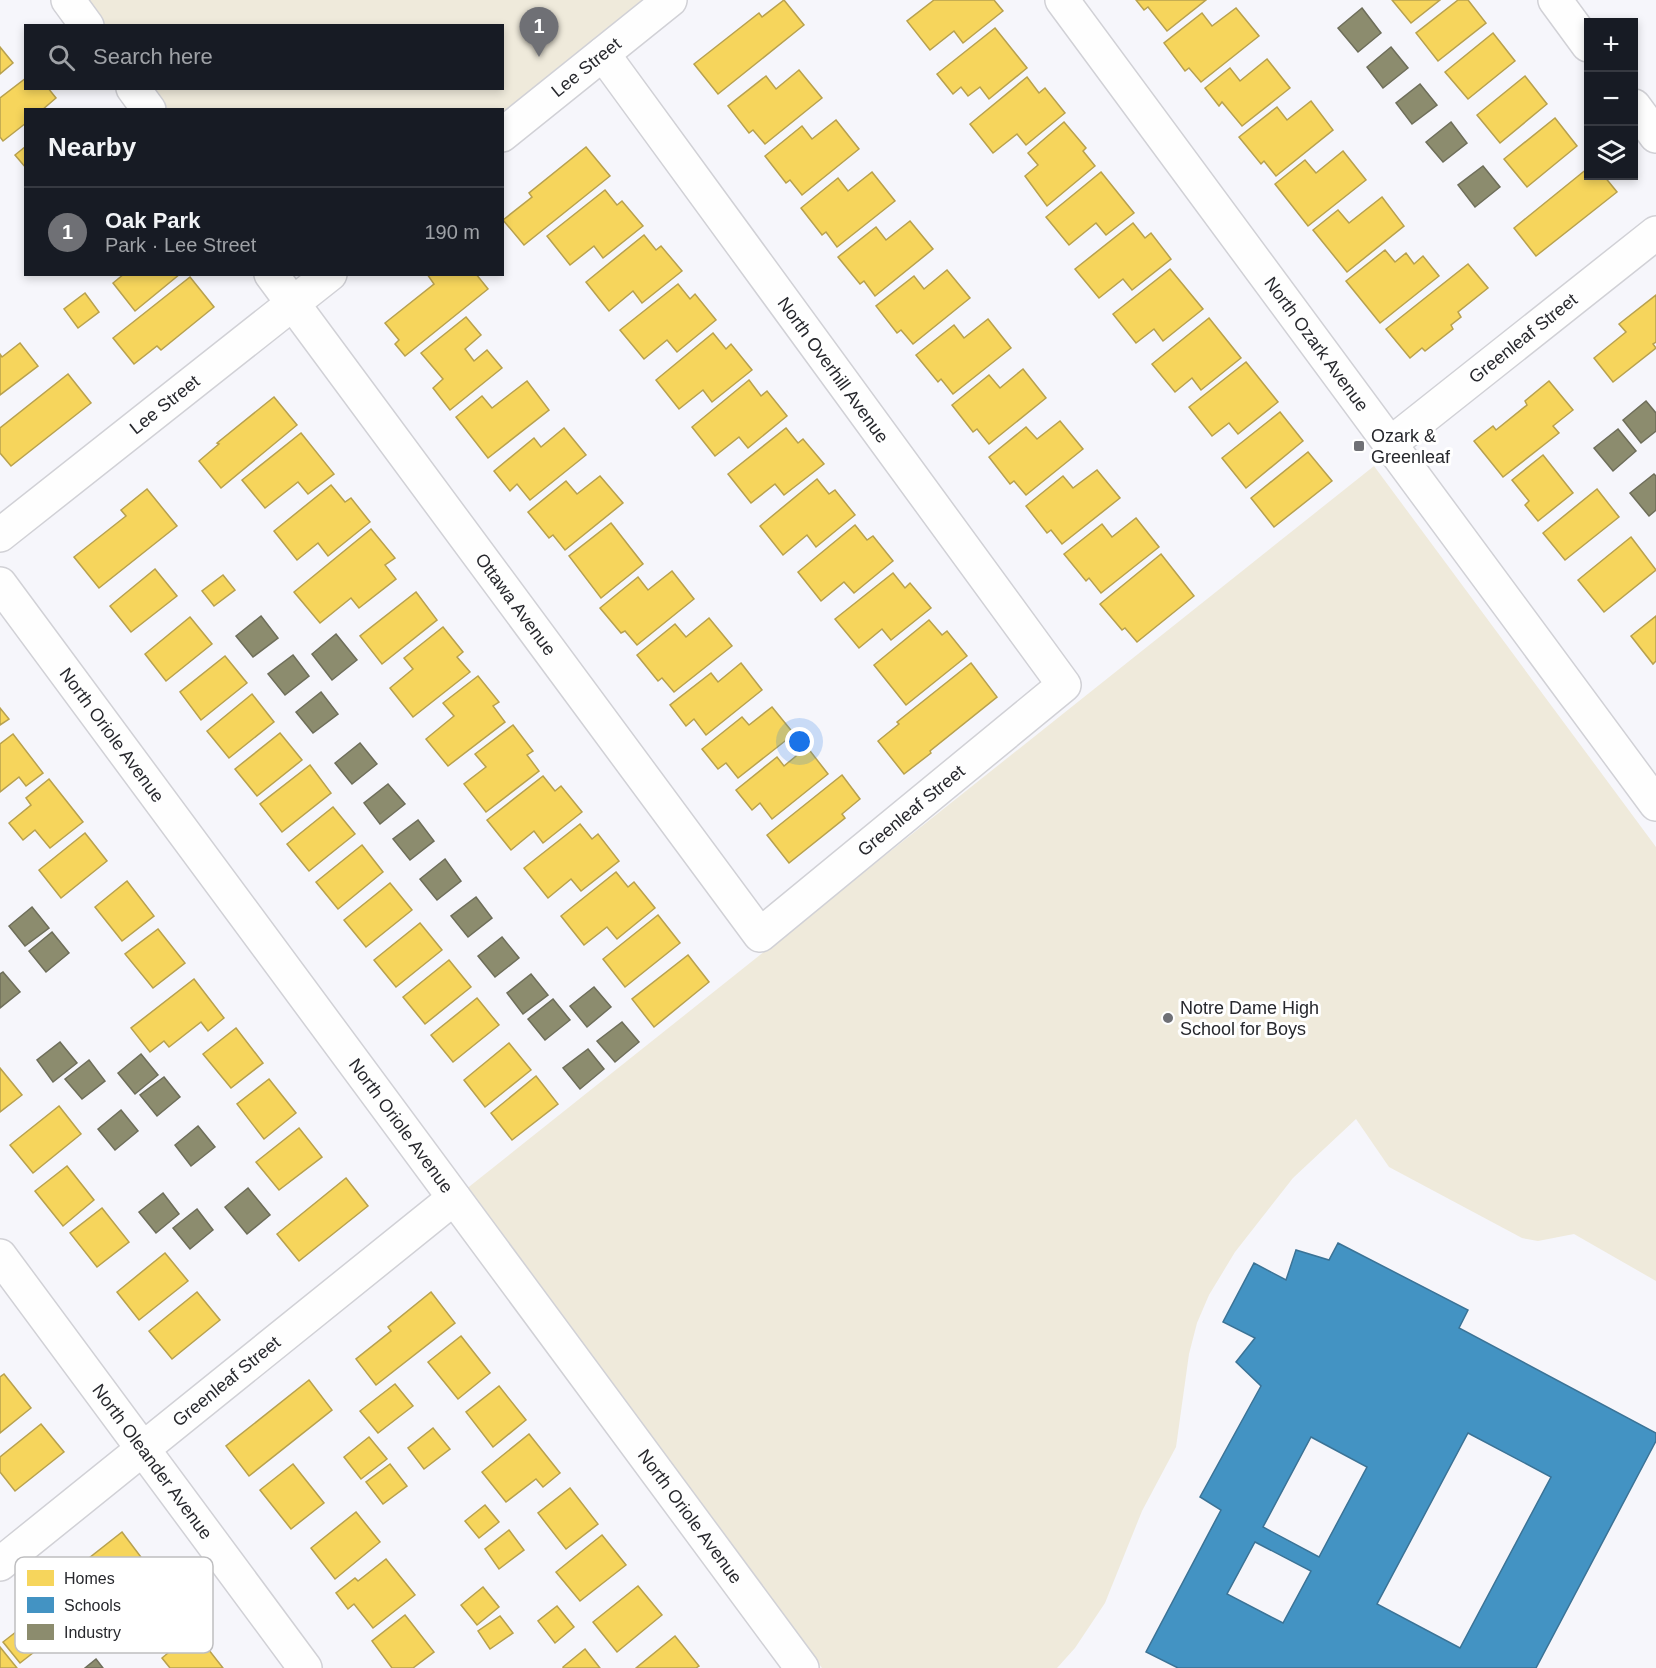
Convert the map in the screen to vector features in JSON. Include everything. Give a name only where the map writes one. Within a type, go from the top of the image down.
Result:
[{"type":"street","points":[[68,0],[86,24]]},
{"type":"street","name":"Lee Street","points":[[504,133],[670,0]]},
{"type":"street","name":"North Ozark Avenue","points":[[1062,0],[1656,804]]},
{"type":"street","points":[[1555,0],[1584,40]]},
{"type":"street","name":"North Overhill Avenue","points":[[603,54],[1064,685]]},
{"type":"street","points":[[134,90],[148,108]]},
{"type":"street","points":[[1638,111],[1656,136]]},
{"type":"street","name":"Greenleaf Street","points":[[1390,444],[1656,233]]},
{"type":"street","name":"Ottawa Avenue","points":[[272,276],[760,935]]},
{"type":"street","name":"Lee Street","points":[[0,535],[328,276]]},
{"type":"street","name":"North Oriole Avenue","points":[[0,584],[802,1668]]},
{"type":"street","name":"Greenleaf Street","points":[[760,935],[1064,685]]},
{"type":"street","name":"Greenleaf Street","points":[[0,1564],[454,1198]]},
{"type":"street","name":"North Oleander Avenue","points":[[0,1256],[305,1668]]},
{"type":"shaded area","points":[[86,0],[647,0],[504,116],[504,108],[167,108],[153,90],[504,90],[504,24],[104,24]]},
{"type":"shaded area","name":"Notre Dame High School for Boys","points":[[1374,466],[1656,847],[1656,1281],[1574,1234],[1538,1241],[1522,1238],[1389,1167],[1356,1119],[1293,1178],[1235,1252],[1209,1295],[1197,1323],[1189,1354],[1176,1447],[1142,1511],[1105,1603],[1075,1648],[1057,1668],[822,1668],[465,1190]]},
{"type":"building: Homes","points":[[784,0],[804,25],[718,94],[694,64],[759,13],[762,17]]},
{"type":"building: Homes","points":[[934,0],[994,0],[1003,11],[963,43],[954,31],[930,50],[907,21]]},
{"type":"building: Homes","points":[[1136,0],[1206,0],[1167,31],[1148,7],[1144,10]]},
{"type":"building: Homes","points":[[1392,0],[1440,0],[1411,23]]},
{"type":"building: Homes","points":[[1458,0],[1468,0],[1486,23],[1438,61],[1416,33]]},
{"type":"building: Homes","points":[[1236,8],[1259,36],[1201,82],[1189,68],[1185,71],[1164,43],[1202,13],[1212,26]]},
{"type":"building: Homes","points":[[995,28],[1027,68],[989,99],[980,87],[968,96],[961,87],[953,94],[937,74]]},
{"type":"building: Homes","points":[[1493,33],[1515,61],[1468,99],[1445,72]]},
{"type":"building: Homes","points":[[0,47],[13,63],[0,74]]},
{"type":"building: Homes","points":[[1267,59],[1290,88],[1242,126],[1222,102],[1219,106],[1205,88],[1230,68],[1240,81]]},
{"type":"building: Homes","points":[[799,70],[822,98],[765,144],[753,130],[749,133],[728,106],[766,76],[776,89]]},
{"type":"building: Homes","points":[[1525,76],[1547,104],[1500,143],[1477,115]]},
{"type":"building: Homes","points":[[1027,77],[1039,93],[1045,88],[1065,113],[1026,145],[1017,134],[993,153],[970,124]]},
{"type":"building: Homes","points":[[24,80],[24,90],[50,90],[56,98],[44,108],[24,108],[24,125],[3,141],[0,137],[0,98]]},
{"type":"building: Homes","points":[[1311,101],[1333,130],[1276,176],[1264,161],[1261,164],[1239,137],[1277,107],[1287,120]]},
{"type":"building: Homes","points":[[1555,118],[1577,146],[1527,187],[1504,159]]},
{"type":"building: Homes","points":[[836,120],[859,149],[802,195],[790,180],[786,183],[765,156],[802,126],[812,139]]},
{"type":"building: Homes","points":[[1064,122],[1086,148],[1083,151],[1095,166],[1047,206],[1025,176],[1038,165],[1028,153]]},
{"type":"building: Homes","points":[[586,147],[610,176],[524,245],[504,219],[532,197],[529,193]]},
{"type":"building: Homes","points":[[24,148],[24,166],[15,155]]},
{"type":"building: Homes","points":[[1343,151],[1366,180],[1308,226],[1275,184],[1305,160],[1316,173]]},
{"type":"building: Homes","points":[[1584,171],[1584,180],[1607,180],[1617,192],[1536,256],[1514,228]]},
{"type":"building: Homes","points":[[872,172],[895,201],[837,247],[826,232],[822,235],[801,208],[838,178],[848,191]]},
{"type":"building: Homes","points":[[1101,172],[1134,213],[1106,235],[1096,223],[1069,245],[1046,217]]},
{"type":"building: Homes","points":[[605,190],[617,205],[622,201],[643,226],[603,258],[594,246],[570,265],[547,236]]},
{"type":"building: Homes","points":[[1382,197],[1404,226],[1347,272],[1313,230],[1338,210],[1349,223]]},
{"type":"building: Homes","points":[[910,221],[933,249],[875,296],[864,281],[860,284],[838,257],[876,227],[886,240]]},
{"type":"building: Homes","points":[[1133,223],[1145,238],[1151,233],[1171,259],[1132,290],[1123,279],[1099,298],[1075,269]]},
{"type":"building: Homes","points":[[644,235],[656,250],[661,246],[682,271],[642,303],[633,291],[609,311],[586,282]]},
{"type":"building: Homes","points":[[1385,250],[1395,262],[1406,253],[1414,264],[1423,256],[1439,276],[1380,323],[1346,281]]},
{"type":"building: Homes","points":[[1468,264],[1488,288],[1458,312],[1461,317],[1451,325],[1453,329],[1425,351],[1422,348],[1410,358],[1386,329]]},
{"type":"building: Homes","points":[[1170,269],[1203,309],[1163,341],[1154,329],[1136,343],[1113,314]]},
{"type":"building: Homes","points":[[947,270],[970,298],[913,344],[901,330],[897,333],[876,306],[914,276],[924,289]]},
{"type":"building: Homes","points":[[122,276],[178,276],[135,311],[113,283]]},
{"type":"building: Homes","points":[[428,276],[478,276],[488,289],[405,356],[395,344],[399,340],[385,323],[434,284]]},
{"type":"building: Homes","points":[[190,277],[214,307],[161,350],[157,346],[134,364],[113,338]]},
{"type":"building: Homes","points":[[678,284],[690,299],[695,294],[716,320],[677,352],[667,340],[644,359],[620,330]]},
{"type":"building: Homes","points":[[85,293],[99,312],[78,328],[64,309]]},
{"type":"building: Homes","points":[[1656,295],[1656,342],[1653,344],[1656,348],[1613,382],[1594,358],[1626,332],[1619,324]]},
{"type":"building: Homes","points":[[466,317],[481,335],[465,349],[474,361],[487,350],[502,368],[450,410],[433,388],[443,379],[421,353]]},
{"type":"building: Homes","points":[[1209,318],[1241,358],[1201,390],[1192,378],[1175,392],[1152,364]]},
{"type":"building: Homes","points":[[988,319],[1011,348],[953,394],[941,379],[938,382],[916,355],[954,325],[964,338]]},
{"type":"building: Homes","points":[[713,333],[726,349],[731,344],[752,370],[712,402],[703,390],[679,409],[656,380]]},
{"type":"building: Homes","points":[[20,343],[38,366],[0,395],[0,354],[2,357]]},
{"type":"building: Homes","points":[[1246,362],[1278,402],[1238,434],[1229,423],[1212,436],[1189,407]]},
{"type":"building: Homes","points":[[1023,369],[1046,398],[989,444],[977,429],[973,432],[952,405],[989,375],[1000,388]]},
{"type":"building: Homes","points":[[68,374],[91,403],[11,466],[0,453],[0,428]]},
{"type":"building: Homes","points":[[749,380],[761,396],[767,391],[787,416],[748,448],[739,437],[715,456],[692,427]]},
{"type":"building: Homes","points":[[527,381],[549,410],[488,458],[456,417],[482,396],[492,408]]},
{"type":"building: Homes","points":[[1549,381],[1573,410],[1553,426],[1559,433],[1503,477],[1474,441],[1493,426],[1496,430],[1527,405],[1525,401]]},
{"type":"building: Homes","points":[[274,397],[297,425],[221,488],[199,461],[219,444],[217,443]]},
{"type":"building: Homes","points":[[1280,412],[1303,441],[1246,488],[1222,458]]},
{"type":"building: Homes","points":[[1060,421],[1083,449],[1026,495],[1014,481],[1010,484],[989,457],[1026,427],[1037,439]]},
{"type":"building: Homes","points":[[564,428],[586,455],[530,500],[517,484],[510,491],[494,471],[534,438],[541,447]]},
{"type":"building: Homes","points":[[786,428],[798,443],[803,439],[824,464],[784,495],[775,484],[751,503],[728,474]]},
{"type":"building: Homes","points":[[301,433],[334,474],[308,494],[298,482],[265,508],[242,480]]},
{"type":"building: Homes","points":[[1308,452],[1332,481],[1274,527],[1251,498]]},
{"type":"building: Homes","points":[[1543,455],[1573,493],[1538,521],[1525,505],[1529,501],[1512,480]]},
{"type":"building: Homes","points":[[1097,470],[1120,498],[1062,544],[1051,530],[1047,533],[1026,506],[1063,476],[1073,488]]},
{"type":"building: Homes","points":[[600,476],[623,503],[565,550],[553,535],[549,538],[528,512],[566,481],[577,494]]},
{"type":"building: Homes","points":[[817,479],[829,494],[835,490],[855,515],[816,547],[807,535],[783,555],[760,526]]},
{"type":"building: Homes","points":[[331,485],[345,502],[351,498],[370,522],[328,556],[318,543],[297,560],[274,531]]},
{"type":"building: Homes","points":[[147,489],[177,526],[99,588],[74,557],[126,516],[121,510]]},
{"type":"building: Homes","points":[[1597,489],[1619,517],[1565,560],[1543,533]]},
{"type":"building: Homes","points":[[1136,518],[1159,547],[1101,593],[1089,578],[1086,581],[1064,554],[1102,524],[1112,537]]},
{"type":"building: Homes","points":[[611,523],[643,564],[601,598],[569,556]]},
{"type":"building: Homes","points":[[855,525],[867,540],[873,536],[893,561],[854,593],[844,582],[821,601],[798,572]]},
{"type":"building: Homes","points":[[371,529],[395,558],[385,565],[396,579],[359,608],[351,598],[320,623],[294,592]]},
{"type":"building: Homes","points":[[1631,537],[1656,570],[1604,612],[1578,580]]},
{"type":"building: Homes","points":[[1161,554],[1194,596],[1137,642],[1125,628],[1122,630],[1100,604]]},
{"type":"building: Homes","points":[[155,569],[177,596],[131,632],[110,606]]},
{"type":"building: Homes","points":[[672,571],[694,599],[637,645],[625,631],[621,633],[600,608],[638,577],[648,590]]},
{"type":"building: Homes","points":[[893,573],[905,588],[910,583],[931,608],[891,640],[882,629],[859,648],[835,619]]},
{"type":"building: Homes","points":[[223,575],[235,590],[214,606],[202,591]]},
{"type":"building: Homes","points":[[416,592],[437,620],[382,664],[360,636]]},
{"type":"building: Homes","points":[[1656,616],[1656,661],[1653,664],[1631,636]]},
{"type":"building: Homes","points":[[190,617],[212,644],[166,681],[145,654]]},
{"type":"building: Homes","points":[[709,618],[732,646],[674,692],[662,678],[658,681],[637,655],[675,624],[686,637]]},
{"type":"building: Homes","points":[[929,620],[942,635],[947,631],[967,656],[906,705],[874,665]]},
{"type":"building: Homes","points":[[443,627],[463,652],[457,657],[470,672],[413,717],[390,688],[413,669],[404,658]]},
{"type":"building: Homes","points":[[225,656],[247,683],[201,720],[180,692]]},
{"type":"building: Homes","points":[[741,663],[762,690],[706,735],[694,719],[686,726],[670,705],[711,673],[718,682]]},
{"type":"building: Homes","points":[[971,663],[997,697],[904,774],[878,741],[899,724],[897,722]]},
{"type":"building: Homes","points":[[478,676],[499,702],[493,706],[505,722],[448,766],[426,739],[454,716],[443,703]]},
{"type":"building: Homes","points":[[252,694],[274,722],[229,758],[207,731]]},
{"type":"building: Homes","points":[[772,707],[794,734],[738,778],[726,763],[718,769],[702,749],[742,717],[749,725]]},
{"type":"building: Homes","points":[[0,708],[9,719],[0,725]]},
{"type":"building: Homes","points":[[513,725],[533,751],[527,755],[539,771],[486,812],[464,784],[486,767],[475,754]]},
{"type":"building: Homes","points":[[280,733],[302,760],[257,796],[235,769]]},
{"type":"building: Homes","points":[[13,734],[43,773],[26,786],[19,777],[0,792],[0,744]]},
{"type":"building: Homes","points":[[807,747],[828,774],[772,819],[760,803],[752,810],[736,790],[777,757],[784,766]]},
{"type":"building: Homes","points":[[310,765],[331,793],[282,832],[260,804]]},
{"type":"building: Homes","points":[[842,775],[860,799],[842,814],[845,818],[789,863],[767,835]]},
{"type":"building: Homes","points":[[543,776],[555,791],[561,786],[582,812],[543,843],[534,831],[511,850],[487,820]]},
{"type":"building: Homes","points":[[49,779],[83,822],[50,848],[35,830],[23,840],[9,823],[31,805],[26,798]]},
{"type":"building: Homes","points":[[333,807],[355,834],[309,871],[287,844]]},
{"type":"building: Homes","points":[[580,824],[592,839],[598,834],[619,861],[581,891],[571,879],[548,898],[524,868]]},
{"type":"building: Homes","points":[[85,833],[107,861],[61,898],[39,870]]},
{"type":"building: Homes","points":[[362,845],[383,872],[338,909],[316,882]]},
{"type":"building: Homes","points":[[616,872],[628,887],[634,882],[655,908],[617,939],[607,927],[584,945],[561,916]]},
{"type":"building: Homes","points":[[127,881],[154,916],[122,941],[95,907]]},
{"type":"building: Homes","points":[[390,883],[412,910],[366,947],[344,920]]},
{"type":"building: Homes","points":[[658,915],[680,943],[625,987],[603,959]]},
{"type":"building: Homes","points":[[420,923],[442,950],[396,987],[374,960]]},
{"type":"building: Homes","points":[[158,929],[185,963],[153,988],[125,954]]},
{"type":"building: Homes","points":[[688,955],[709,982],[654,1027],[632,999]]},
{"type":"building: Homes","points":[[449,960],[471,987],[425,1024],[403,997]]},
{"type":"building: Homes","points":[[194,979],[224,1018],[208,1031],[201,1022],[169,1047],[164,1041],[150,1052],[131,1028]]},
{"type":"building: Homes","points":[[477,998],[499,1025],[453,1062],[431,1035]]},
{"type":"building: Homes","points":[[236,1028],[263,1063],[231,1088],[203,1054]]},
{"type":"building: Homes","points":[[509,1043],[531,1070],[485,1107],[464,1080]]},
{"type":"building: Homes","points":[[0,1068],[22,1095],[0,1112]]},
{"type":"building: Homes","points":[[536,1076],[558,1104],[512,1140],[491,1113]]},
{"type":"building: Homes","points":[[269,1079],[296,1113],[264,1139],[237,1104]]},
{"type":"building: Homes","points":[[59,1106],[81,1134],[33,1173],[10,1145]]},
{"type":"building: Homes","points":[[299,1128],[322,1157],[279,1190],[256,1162]]},
{"type":"building: Homes","points":[[67,1166],[94,1200],[63,1226],[35,1191]]},
{"type":"building: Homes","points":[[346,1178],[368,1206],[299,1261],[277,1234]]},
{"type":"building: Homes","points":[[102,1208],[129,1242],[97,1267],[70,1233]]},
{"type":"building: Homes","points":[[165,1253],[188,1281],[139,1320],[117,1292]]},
{"type":"building: Homes","points":[[197,1292],[220,1320],[172,1359],[149,1331]]},
{"type":"building: Homes","points":[[431,1292],[455,1323],[376,1385],[356,1359],[391,1331],[388,1327]]},
{"type":"building: Homes","points":[[461,1336],[490,1373],[458,1399],[428,1362]]},
{"type":"building: Homes","points":[[4,1374],[31,1408],[0,1433],[0,1377]]},
{"type":"building: Homes","points":[[309,1380],[332,1410],[249,1476],[226,1446]]},
{"type":"building: Homes","points":[[395,1384],[413,1406],[378,1433],[360,1411]]},
{"type":"building: Homes","points":[[499,1386],[526,1420],[493,1447],[466,1412]]},
{"type":"building: Homes","points":[[41,1424],[64,1452],[15,1491],[0,1472],[0,1457]]},
{"type":"building: Homes","points":[[433,1428],[450,1449],[424,1469],[408,1448]]},
{"type":"building: Homes","points":[[529,1434],[560,1473],[543,1487],[536,1479],[506,1502],[482,1472]]},
{"type":"building: Homes","points":[[369,1437],[387,1459],[361,1479],[344,1457]]},
{"type":"building: Homes","points":[[293,1464],[324,1503],[291,1529],[260,1490]]},
{"type":"building: Homes","points":[[390,1464],[407,1486],[383,1504],[366,1482]]},
{"type":"building: Homes","points":[[570,1488],[598,1524],[566,1549],[538,1513]]},
{"type":"building: Homes","points":[[485,1505],[499,1522],[479,1538],[465,1521]]},
{"type":"building: Homes","points":[[356,1512],[380,1542],[335,1579],[311,1548]]},
{"type":"building: Homes","points":[[509,1530],[524,1550],[499,1569],[485,1549]]},
{"type":"building: Homes","points":[[122,1532],[141,1557],[90,1557]]},
{"type":"building: Homes","points":[[602,1535],[626,1565],[580,1601],[556,1572]]},
{"type":"building: Homes","points":[[386,1559],[415,1595],[373,1628],[354,1604],[348,1609],[336,1593],[355,1578],[358,1581]]},
{"type":"building: Homes","points":[[638,1586],[662,1615],[617,1652],[593,1622]]},
{"type":"building: Homes","points":[[483,1587],[499,1607],[477,1625],[461,1605]]},
{"type":"building: Homes","points":[[557,1606],[574,1627],[555,1643],[538,1621]]},
{"type":"building: Homes","points":[[405,1615],[434,1652],[413,1668],[392,1668],[372,1641]]},
{"type":"building: Homes","points":[[500,1616],[513,1633],[490,1649],[478,1631]]},
{"type":"building: Homes","points":[[15,1633],[15,1653],[33,1653],[20,1663],[3,1642]]},
{"type":"building: Homes","points":[[675,1636],[699,1666],[696,1668],[636,1668]]},
{"type":"building: Homes","points":[[0,1647],[17,1668],[0,1668]]},
{"type":"building: Homes","points":[[585,1649],[600,1668],[563,1668],[563,1667]]},
{"type":"building: Homes","points":[[168,1653],[211,1653],[223,1668],[170,1668],[162,1658]]},
{"type":"building: Schools","points":[[1338,1243],[1468,1310],[1459,1328],[1656,1433],[1656,1441],[1536,1668],[1178,1668],[1146,1652],[1221,1510],[1200,1497],[1261,1386],[1236,1362],[1255,1338],[1223,1322],[1254,1263],[1286,1280],[1296,1250],[1329,1260]],"holes":[[[1468,1433],[1551,1477],[1460,1648],[1377,1604]],[[1311,1437],[1367,1467],[1319,1557],[1263,1527]],[[1255,1542],[1311,1571],[1283,1623],[1227,1594]]]},
{"type":"building: Industry","points":[[1362,8],[1381,33],[1358,52],[1338,28]]},
{"type":"building: Industry","points":[[1391,47],[1408,68],[1383,88],[1367,67]]},
{"type":"building: Industry","points":[[1420,84],[1437,105],[1412,124],[1396,103]]},
{"type":"building: Industry","points":[[1451,122],[1467,143],[1443,162],[1426,142]]},
{"type":"building: Industry","points":[[1483,166],[1500,187],[1475,207],[1458,185]]},
{"type":"building: Industry","points":[[1646,401],[1656,413],[1656,431],[1641,443],[1623,420]]},
{"type":"building: Industry","points":[[1618,429],[1636,451],[1613,471],[1594,448]]},
{"type":"building: Industry","points":[[1654,474],[1656,476],[1656,510],[1649,516],[1630,493]]},
{"type":"building: Industry","points":[[261,616],[278,638],[253,657],[236,636]]},
{"type":"building: Industry","points":[[336,634],[357,660],[332,680],[312,654]]},
{"type":"building: Industry","points":[[293,655],[309,676],[285,695],[268,674]]},
{"type":"building: Industry","points":[[321,692],[338,714],[313,733],[296,712]]},
{"type":"building: Industry","points":[[360,743],[377,764],[352,784],[335,763]]},
{"type":"building: Industry","points":[[388,784],[405,804],[380,824],[364,803]]},
{"type":"building: Industry","points":[[418,820],[434,841],[410,860],[393,839]]},
{"type":"building: Industry","points":[[445,859],[461,881],[437,900],[420,879]]},
{"type":"building: Industry","points":[[476,897],[492,918],[468,937],[451,916]]},
{"type":"building: Industry","points":[[32,907],[49,928],[25,946],[9,926]]},
{"type":"building: Industry","points":[[52,932],[69,953],[46,972],[29,951]]},
{"type":"building: Industry","points":[[502,937],[519,958],[495,977],[478,956]]},
{"type":"building: Industry","points":[[3,972],[20,992],[0,1008],[0,974]]},
{"type":"building: Industry","points":[[531,974],[548,995],[523,1014],[507,993]]},
{"type":"building: Industry","points":[[594,987],[611,1007],[587,1027],[570,1006]]},
{"type":"building: Industry","points":[[553,999],[570,1020],[545,1040],[528,1019]]},
{"type":"building: Industry","points":[[622,1022],[639,1042],[615,1062],[597,1041]]},
{"type":"building: Industry","points":[[60,1042],[77,1063],[53,1082],[37,1060]]},
{"type":"building: Industry","points":[[588,1049],[604,1069],[580,1089],[563,1068]]},
{"type":"building: Industry","points":[[141,1054],[158,1075],[135,1094],[118,1073]]},
{"type":"building: Industry","points":[[89,1060],[105,1081],[82,1099],[65,1079]]},
{"type":"building: Industry","points":[[164,1077],[180,1097],[157,1116],[140,1095]]},
{"type":"building: Industry","points":[[121,1110],[138,1131],[115,1150],[98,1129]]},
{"type":"building: Industry","points":[[198,1126],[215,1147],[191,1166],[175,1145]]},
{"type":"building: Industry","points":[[248,1188],[270,1215],[247,1234],[225,1207]]},
{"type":"building: Industry","points":[[163,1193],[179,1214],[156,1233],[139,1212]]},
{"type":"building: Industry","points":[[197,1209],[213,1230],[190,1249],[173,1228]]},
{"type":"building: Industry","points":[[96,1659],[103,1668],[85,1668]]},
{"type":"place","name":"Oak Park","points":[[539,57]]},
{"type":"place","name":"Ozark & Greenleaf","points":[[1359,446]]},
{"type":"place","name":"Notre Dame High School for Boys","points":[[1168,1018]]}]
